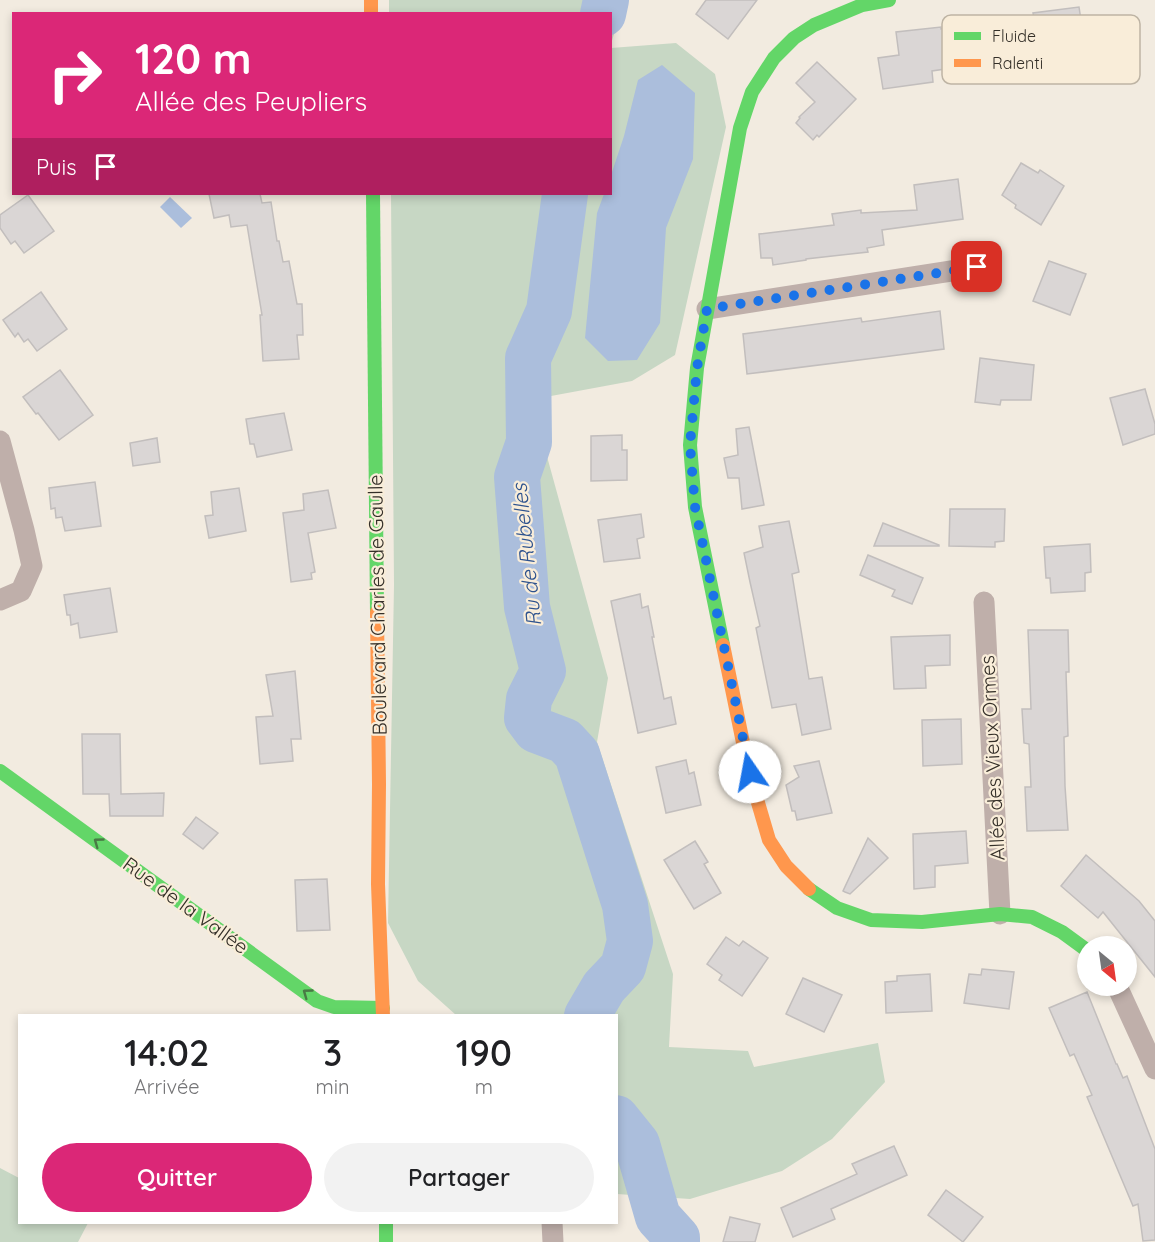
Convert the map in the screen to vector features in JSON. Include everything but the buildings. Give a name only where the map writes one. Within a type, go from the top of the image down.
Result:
[{"type":"street","points":[[889,0],[862,5],[814,25],[794,38],[774,58],[752,92],[740,128],[697,368],[690,445],[695,507],[750,772],[769,840],[786,866],[808,888],[837,908],[871,920],[922,921],[1000,914],[1032,917],[1062,932],[1077,943]]},
{"type":"street","name":"Boulevard Charles de Gaulle","points":[[373,195],[379,761],[378,884],[383,1012]]},
{"type":"street","points":[[707,309],[977,267]]},
{"type":"street","points":[[0,441],[32,566],[21,591],[0,600]]},
{"type":"street","name":"Allée des Vieux Ormes","points":[[984,602],[1000,914]]},
{"type":"street","name":"Rue de la Vallée","points":[[0,771],[317,1001],[334,1007],[383,1012]]},
{"type":"street","points":[[1123,996],[1155,1069]]},
{"type":"street","points":[[386,1224],[386,1242]]},
{"type":"street","points":[[552,1224],[553,1242]]},
{"type":"green space","points":[[389,0],[624,0],[612,41],[612,12],[389,12]]},
{"type":"green space","points":[[676,43],[715,74],[726,127],[675,355],[632,381],[551,396],[540,431],[608,678],[597,742],[673,974],[669,1047],[748,1051],[754,1067],[878,1043],[885,1082],[832,1139],[782,1171],[690,1199],[618,1194],[618,1014],[455,1014],[418,981],[388,923],[394,585],[391,195],[612,195],[612,48]]},
{"type":"green space","points":[[0,1168],[18,1177],[18,1224],[87,1224],[78,1242],[0,1242]]},
{"type":"water","points":[[662,65],[695,93],[693,159],[666,228],[660,323],[637,360],[608,361],[585,338],[597,213],[604,195],[612,195],[612,172],[638,80]]},
{"type":"water","points":[[170,197],[192,218],[181,228],[160,207]]},
{"type":"waterway","name":"Ru de Rubelles","points":[[603,12],[606,0]]},
{"type":"waterway","name":"Ru de Rubelles","points":[[565,195],[549,311],[528,358],[529,442],[517,477],[527,607],[543,671],[529,699],[527,718],[536,730],[565,741],[577,754],[625,905],[630,941],[623,967],[604,987],[588,1014]]},
{"type":"waterway","name":"Ru de Rubelles","points":[[618,1120],[637,1144],[658,1217],[677,1238],[677,1242]]},
{"type":"traffic: fast","points":[[723,645],[695,507],[690,445],[697,368],[740,128],[752,92],[774,58],[794,38],[814,25],[862,5],[889,0]]},
{"type":"traffic: fast","points":[[373,195],[377,612]]},
{"type":"traffic: fast","points":[[0,771],[317,1001],[334,1007],[383,1008]]},
{"type":"traffic: fast","points":[[809,889],[837,908],[871,920],[922,922],[1000,914],[1032,917],[1062,932],[1077,943]]},
{"type":"traffic: fast","points":[[386,1224],[386,1242]]},
{"type":"traffic: slow","points":[[371,0],[371,12]]},
{"type":"traffic: slow","points":[[377,612],[378,884],[383,1014]]},
{"type":"traffic: slow","points":[[723,645],[749,772],[769,840],[786,866],[809,889]]},
{"type":"route","points":[[750,772],[695,507],[690,445],[697,368],[707,309],[977,267]]}]
